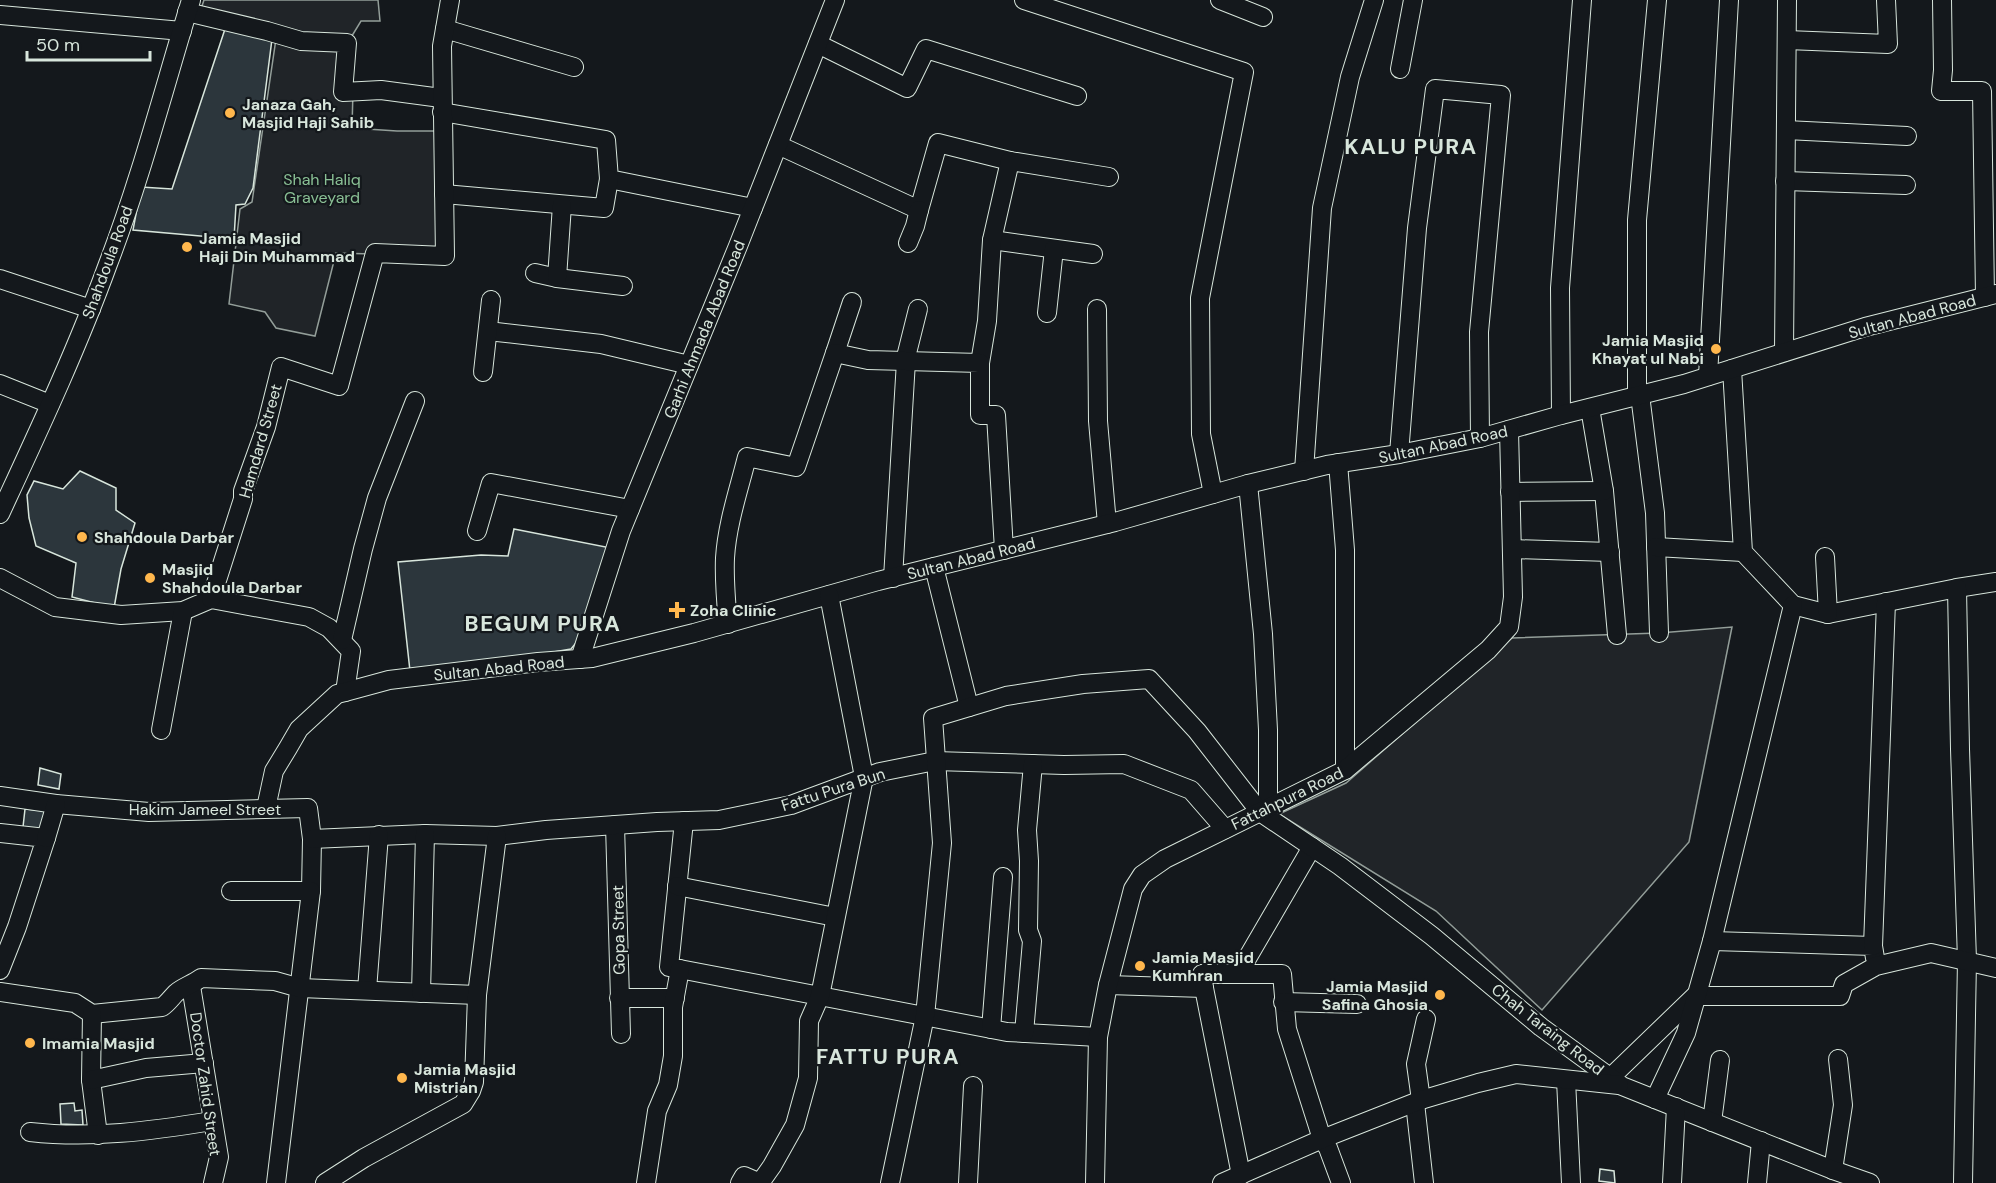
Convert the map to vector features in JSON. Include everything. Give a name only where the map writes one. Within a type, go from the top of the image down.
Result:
[{"type":"street","points":[[189,6],[301,41],[347,44],[343,92],[381,90],[442,105],[606,140],[609,179],[603,208],[444,194],[442,105],[442,46],[450,0]]},
{"type":"street","name":"Garhi Ahmada Abad Road","points":[[580,659],[630,510],[835,0]]},
{"type":"street","points":[[1024,0],[1244,72],[1200,298],[1201,434],[1213,494]]},
{"type":"street","points":[[1220,0],[1263,16]]},
{"type":"street","points":[[1304,471],[1322,208],[1350,77],[1374,0]]},
{"type":"street","points":[[1400,69],[1413,0]]},
{"type":"street","points":[[1561,415],[1560,288],[1582,0]]},
{"type":"street","points":[[1657,0],[1637,220],[1639,395],[1655,513],[1659,633]]},
{"type":"street","points":[[1708,376],[1729,0]]},
{"type":"street","points":[[1784,352],[1787,0]]},
{"type":"street","points":[[1787,40],[1887,44],[1886,0]]},
{"type":"street","points":[[1942,0],[1941,91],[1982,91],[1991,296]]},
{"type":"street","name":"Shahdoula Road","points":[[0,514],[50,404],[109,263],[189,6]]},
{"type":"street","points":[[0,15],[182,31]]},
{"type":"street","points":[[445,28],[574,67]]},
{"type":"street","points":[[818,44],[907,88],[926,49],[1077,96]]},
{"type":"street","points":[[1399,454],[1417,228],[1435,89],[1501,95],[1479,332],[1480,438]]},
{"type":"street","points":[[1786,130],[1907,136]]},
{"type":"street","points":[[908,243],[915,226],[938,143],[1010,160],[1109,177]]},
{"type":"street","points":[[778,145],[919,210]]},
{"type":"street","points":[[1005,550],[996,415],[980,415],[980,363],[987,321],[992,240],[1010,160]]},
{"type":"street","points":[[609,179],[753,208]]},
{"type":"street","points":[[1785,181],[1906,185]]},
{"type":"street","name":"Hamdard Street","points":[[211,599],[243,499],[243,491],[266,427],[281,367],[339,386],[375,253],[445,256],[444,194]]},
{"type":"street","points":[[557,278],[562,205]]},
{"type":"street","points":[[992,240],[1094,254]]},
{"type":"street","points":[[1047,313],[1054,249]]},
{"type":"street","points":[[535,273],[623,286]]},
{"type":"street","points":[[0,279],[91,309]]},
{"type":"street","name":"Sultan Abad Road","points":[[345,692],[389,680],[538,662],[592,658],[728,624],[934,567],[1107,524],[1248,484],[1338,463],[1480,438],[1708,376],[1865,327],[1991,296]]},
{"type":"street","points":[[483,372],[491,300]]},
{"type":"street","points":[[728,624],[724,592],[725,555],[747,456],[796,467],[852,302]]},
{"type":"street","points":[[893,578],[906,361],[918,309]]},
{"type":"street","points":[[1097,309],[1098,421],[1107,524]]},
{"type":"street","points":[[488,332],[601,344],[690,365]]},
{"type":"street","points":[[835,353],[868,360],[980,363]]},
{"type":"street","points":[[1732,369],[1743,552],[1793,605],[1828,614],[1996,582]]},
{"type":"street","points":[[0,384],[50,404]]},
{"type":"street","points":[[342,640],[377,498],[415,401]]},
{"type":"street","points":[[1590,408],[1604,491],[1617,634]]},
{"type":"street","name":"Fattahpura Road","points":[[1095,1183],[1098,1037],[1108,985],[1133,889],[1142,875],[1165,859],[1345,771],[1488,650],[1509,627],[1513,597],[1509,430]]},
{"type":"street","points":[[1338,463],[1345,550],[1345,771]]},
{"type":"street","points":[[477,531],[491,483],[630,510]]},
{"type":"street","points":[[1248,484],[1263,634],[1268,730],[1264,810]]},
{"type":"street","points":[[1510,492],[1604,491]]},
{"type":"street","points":[[1656,547],[1743,552]]},
{"type":"street","points":[[1512,549],[1610,552]]},
{"type":"street","points":[[1825,557],[1828,614]]},
{"type":"street","points":[[890,1183],[925,1017],[942,843],[933,718],[969,707],[934,567]]},
{"type":"street","points":[[0,578],[55,607],[121,615],[183,611],[211,599],[309,617],[329,628],[351,651],[345,692],[338,694],[299,729],[274,771],[266,808]]},
{"type":"street","points":[[1957,588],[1967,960],[1963,1183]]},
{"type":"street","points":[[740,1183],[744,1176],[760,1183],[795,1125],[808,1078],[809,1021],[819,996],[864,777],[829,595]]},
{"type":"street","points":[[1876,966],[1873,946],[1886,602]]},
{"type":"street","points":[[1655,1099],[1686,1033],[1712,941],[1793,605]]},
{"type":"street","points":[[161,730],[183,611]]},
{"type":"street","name":"Chah Taraing Road","points":[[969,707],[1006,696],[1083,684],[1149,680],[1197,731],[1264,810],[1432,936],[1541,1027],[1616,1081],[1712,1122],[1870,1183]]},
{"type":"street","name":"Fattu Pura Bun","points":[[312,839],[425,834],[497,836],[615,825],[719,820],[792,805],[864,777],[935,760],[1032,764],[1124,764],[1191,790],[1225,829]]},
{"type":"street","points":[[1024,1033],[1032,941],[1028,930],[1029,861],[1026,830],[1032,764]]},
{"type":"street","name":"Hakim Jameel Street","points":[[0,796],[56,804],[149,812],[308,808],[312,839]]},
{"type":"street","points":[[0,970],[17,927],[56,804]]},
{"type":"street","points":[[684,821],[669,967],[991,1029],[1098,1037]]},
{"type":"street","name":"Gopa Street","points":[[615,825],[621,1034]]},
{"type":"street","points":[[0,833],[46,838]]},
{"type":"street","points":[[421,993],[425,834]]},
{"type":"street","points":[[367,990],[379,835]]},
{"type":"street","points":[[325,1183],[364,1158],[463,1104],[471,1091],[474,1082],[477,995],[497,836]]},
{"type":"street","points":[[276,1183],[300,988],[310,891],[312,839]]},
{"type":"street","points":[[1238,974],[1312,847]]},
{"type":"street","points":[[991,1029],[1003,877]]},
{"type":"street","points":[[677,886],[835,916]]},
{"type":"street","points":[[231,891],[310,891]]},
{"type":"street","points":[[1712,941],[1873,946]]},
{"type":"street","points":[[1222,1183],[1247,1177],[1322,1139],[1418,1102],[1478,1083],[1516,1074],[1566,1080],[1616,1081],[1695,996],[1840,996],[1844,984],[1876,966],[1931,953],[1996,968]]},
{"type":"street","points":[[646,1183],[657,1111],[668,1085],[673,1056],[675,998],[680,969]]},
{"type":"street","points":[[1247,1177],[1202,974],[1282,974],[1287,1029],[1322,1139],[1329,1148],[1341,1183]]},
{"type":"street","points":[[0,992],[75,1003],[92,1014],[162,1007],[170,1002],[175,994],[201,978],[275,981],[300,988],[477,995]]},
{"type":"street","points":[[1108,985],[1204,988]]},
{"type":"street","name":"Doctor Zahid Street","points":[[191,986],[219,1156],[213,1183]]},
{"type":"street","points":[[619,998],[675,998]]},
{"type":"street","points":[[1283,1002],[1357,1004]]},
{"type":"street","points":[[92,1014],[91,1080],[98,1135]]},
{"type":"street","points":[[1424,1183],[1416,1064],[1426,1020]]},
{"type":"street","points":[[1833,1170],[1843,1105],[1838,1059]]},
{"type":"street","points":[[1712,1122],[1720,1060]]},
{"type":"street","points":[[91,1080],[146,1068],[204,1063]]},
{"type":"street","points":[[1566,1080],[1570,1183]]},
{"type":"street","points":[[968,1183],[973,1086]]},
{"type":"street","points":[[1672,1183],[1676,1107]]},
{"type":"street","points":[[30,1132],[64,1136],[98,1135],[155,1130],[212,1121]]},
{"type":"street","points":[[1757,1183],[1761,1141]]},
{"type":"green space","name":"Shah Haliq Graveyard","points":[[204,0],[378,0],[380,21],[361,21],[347,44],[353,91],[352,128],[442,131],[445,256],[336,253],[315,336],[276,328],[265,312],[229,304],[240,209],[252,202],[278,25],[201,9]]},
{"type":"green space","points":[[1732,627],[1689,842],[1542,1010],[1436,911],[1279,814],[1346,783],[1512,638],[1659,633]]},
{"type":"building","name":"Janaza Gah, Masjid Haji Sahib","points":[[226,26],[272,39],[253,188],[245,204],[236,205],[234,239],[133,230],[141,187],[172,189]]},
{"type":"building","name":"Shahdoula Darbar","points":[[80,471],[116,488],[116,510],[135,523],[121,569],[114,608],[72,597],[76,563],[36,546],[29,518],[27,495],[34,481],[63,489]]},
{"type":"building","points":[[514,529],[611,548],[584,633],[571,649],[513,659],[410,671],[398,562],[481,555],[508,556]]},
{"type":"building","points":[[40,768],[61,774],[59,789],[38,785]]},
{"type":"building","points":[[25,809],[48,811],[44,830],[23,827]]},
{"type":"building","points":[[74,1103],[75,1111],[82,1110],[83,1125],[61,1124],[60,1104]]},
{"type":"building","points":[[1600,1169],[1614,1171],[1615,1183],[1599,1181]]},
{"type":"place","name":"Janaza Gah, Masjid Haji Sahib","points":[[230,113]]},
{"type":"place","name":"Jamia Masjid Haji Din Muhammad","points":[[187,247]]},
{"type":"place","name":"Jamia Masjid Khayat ul Nabi","points":[[1716,349]]},
{"type":"place","name":"Shahdoula Darbar","points":[[82,537]]},
{"type":"place","name":"Masjid Shahdoula Darbar","points":[[150,578]]},
{"type":"place","name":"Zoha Clinic","points":[[677,610]]},
{"type":"place","name":"Jamia Masjid Kumhran","points":[[1140,966]]},
{"type":"place","name":"Jamia Masjid Safina Ghosia","points":[[1440,995]]},
{"type":"place","name":"Imamia Masjid","points":[[30,1043]]},
{"type":"place","name":"Jamia Masjid Mistrian","points":[[402,1078]]},
{"type":"district","name":"KALU PURA","points":[[1411,146]]},
{"type":"district","name":"BEGUM PURA","points":[[543,623]]},
{"type":"district","name":"FATTU PURA","points":[[888,1056]]}]
